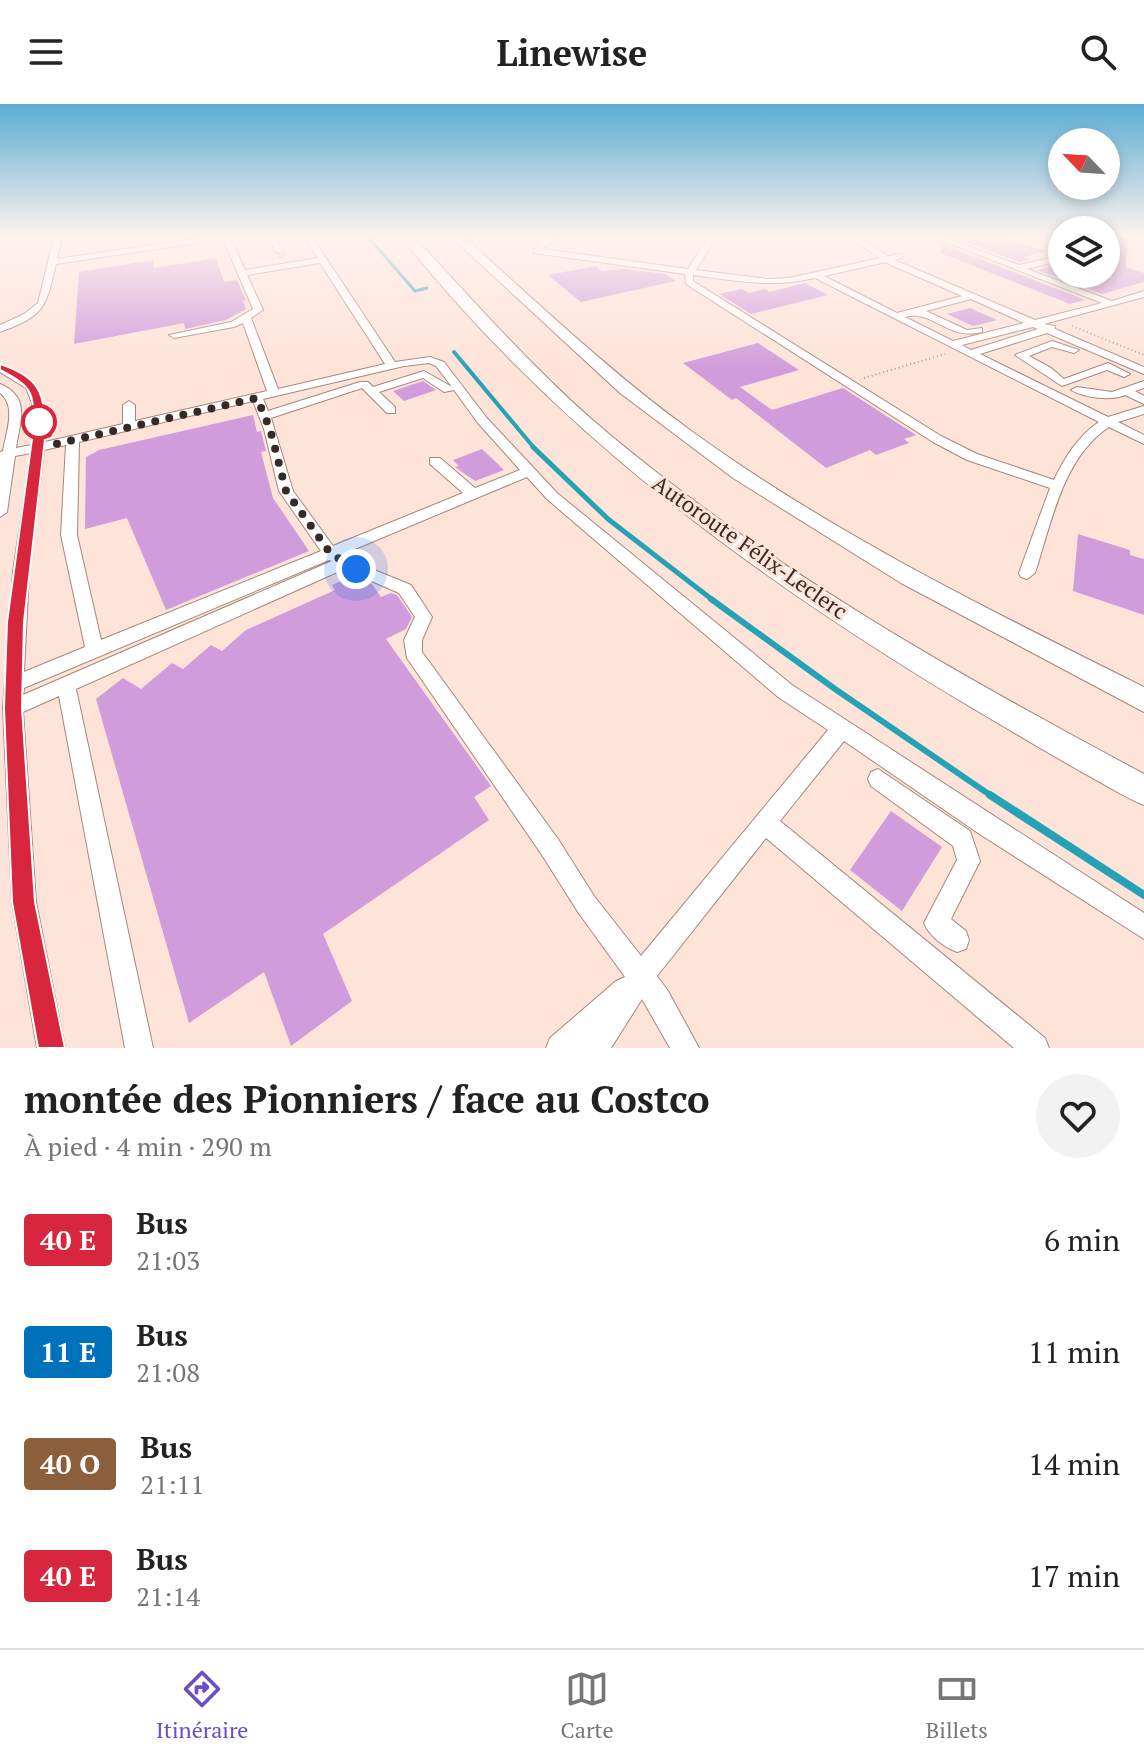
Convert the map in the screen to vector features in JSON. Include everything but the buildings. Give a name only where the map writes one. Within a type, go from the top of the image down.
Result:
[{"type":"highway","name":"Autoroute Félix-Leclerc","points":[[448,281],[542,381],[622,455],[764,561],[956,683],[1144,790]]},
{"type":"highway","points":[[505,281],[612,378],[725,463],[903,573],[1144,700]]},
{"type":"highway","points":[[956,683],[1144,801]]},
{"type":"street","points":[[0,329],[27,316],[42,304],[48,281]]},
{"type":"street","points":[[174,335],[234,324],[258,310],[246,281]]},
{"type":"street","points":[[335,281],[392,366]]},
{"type":"street","points":[[688,281],[937,439],[972,457],[1059,486]]},
{"type":"street","points":[[828,281],[1144,440]]},
{"type":"street","points":[[938,281],[1144,362]]},
{"type":"street","points":[[953,281],[1144,371]]},
{"type":"street","points":[[1053,281],[1112,304]]},
{"type":"street","points":[[954,347],[1076,319],[1080,314],[1144,294]]},
{"type":"street","points":[[896,316],[973,296]]},
{"type":"street","points":[[918,311],[966,333],[1005,320],[958,300]]},
{"type":"street","points":[[246,317],[265,396],[264,416],[286,491],[338,558],[405,589],[417,605],[424,617],[413,640],[413,653],[550,847],[586,904],[659,1000],[685,1048]]},
{"type":"street","points":[[971,353],[1046,324]]},
{"type":"street","points":[[1062,383],[1020,354],[1049,344],[1060,344],[1144,383]]},
{"type":"street","points":[[264,416],[364,383],[392,366],[418,360],[440,364],[482,420],[575,516],[785,691],[1144,927]]},
{"type":"street","points":[[996,366],[1014,360],[1077,390],[1113,396],[1144,383]]},
{"type":"street","points":[[1062,383],[1108,366]]},
{"type":"street","points":[[0,368],[28,381],[35,389],[39,408],[37,449],[21,572],[13,708],[24,902],[51,1048]]},
{"type":"street","points":[[5,455],[265,396],[424,374],[448,390]]},
{"type":"street","points":[[364,383],[391,410]]},
{"type":"street","points":[[0,387],[13,397],[16,409],[5,455],[0,512]]},
{"type":"street","points":[[1059,397],[1077,390]]},
{"type":"street","points":[[1125,391],[1144,400]]},
{"type":"street","points":[[129,405],[129,428]]},
{"type":"street","points":[[1027,573],[1059,486],[1080,444],[1107,422],[1144,410]]},
{"type":"street","points":[[73,441],[69,535],[95,652]]},
{"type":"street","points":[[435,461],[473,494]]},
{"type":"street","points":[[13,708],[473,494],[529,471]]},
{"type":"street","points":[[14,684],[338,558]]},
{"type":"street","points":[[66,685],[139,1048]]},
{"type":"street","points":[[595,1048],[641,976],[842,728]]},
{"type":"street","points":[[878,779],[962,839],[969,861],[936,923],[957,940]]},
{"type":"street","points":[[764,822],[1035,1048]]},
{"type":"street","points":[[560,1048],[641,976]]},
{"type":"path","points":[[1072,326],[1144,355]]},
{"type":"path","points":[[857,380],[954,347]]},
{"type":"waterway","points":[[406,281],[415,291],[427,288]]},
{"type":"waterway","points":[[454,352],[535,449]]},
{"type":"waterway","points":[[535,449],[608,519],[714,601]]},
{"type":"waterway","points":[[711,599],[991,796]]},
{"type":"waterway","points":[[991,796],[1144,895]]},
{"type":"bus line","points":[[0,368],[28,381],[35,389],[39,408],[39,439],[16,622],[13,708],[24,902],[51,1048]]},
{"type":"route","points":[[39,422],[56,444],[257,398],[270,429],[286,491],[330,553],[356,569]]}]
